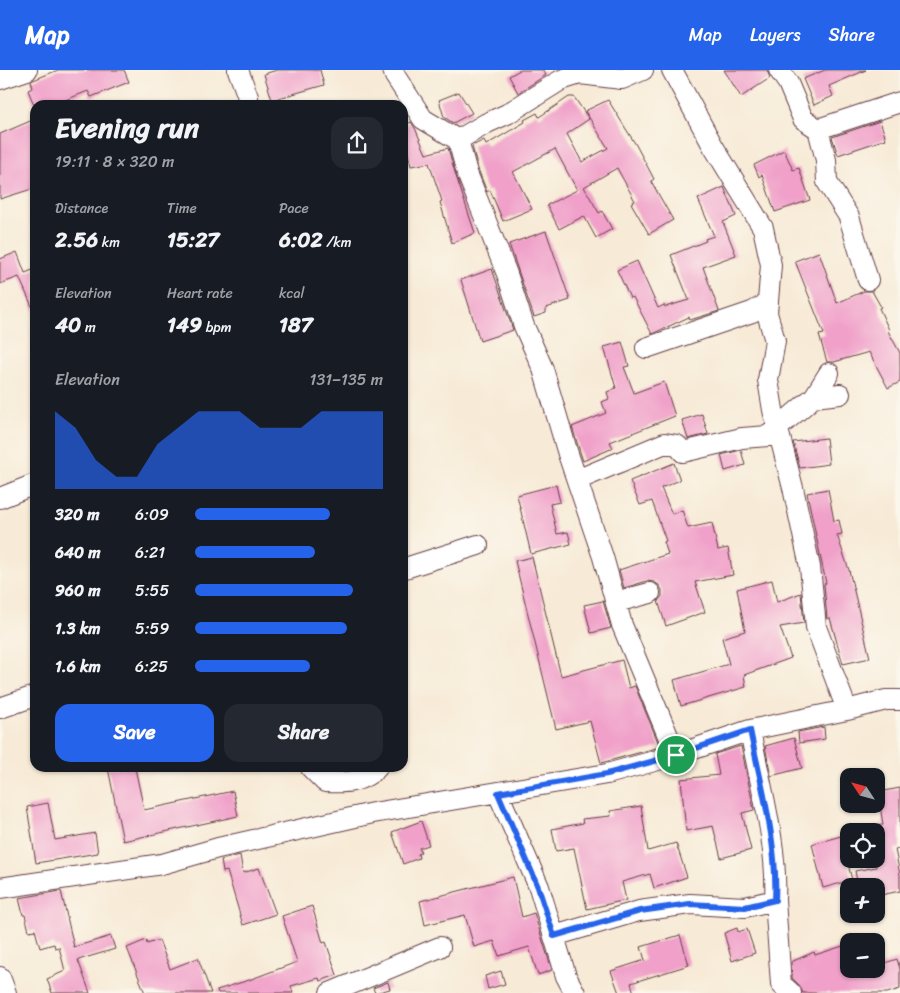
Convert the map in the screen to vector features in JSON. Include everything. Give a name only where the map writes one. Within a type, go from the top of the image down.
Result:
[{"type":"street","points":[[0,79],[27,70]]},
{"type":"street","points":[[238,70],[248,96],[247,100]]},
{"type":"street","points":[[393,70],[423,119],[458,140],[467,173],[507,274],[524,326],[543,369],[622,625],[676,755]]},
{"type":"street","points":[[458,140],[507,114],[562,80],[580,74],[622,79],[644,70]]},
{"type":"street","points":[[672,70],[713,146],[763,228],[771,264],[767,313],[775,341],[768,380],[773,410],[810,567],[816,627],[847,710]]},
{"type":"street","points":[[779,70],[788,83],[803,119],[818,129],[826,160],[827,182],[849,217],[868,280]]},
{"type":"street","points":[[818,129],[900,102]]},
{"type":"street","points":[[646,348],[752,312],[768,303]]},
{"type":"street","points":[[578,480],[665,442],[677,445],[683,452],[742,438],[768,436],[814,397],[829,373]]},
{"type":"street","points":[[814,397],[840,394]]},
{"type":"street","points":[[0,498],[30,486]]},
{"type":"street","points":[[408,568],[478,545]]},
{"type":"street","points":[[616,602],[650,593]]},
{"type":"street","points":[[0,708],[30,698]]},
{"type":"street","points":[[0,888],[162,864],[218,848],[373,813],[607,774],[676,755],[750,730],[886,700],[900,700]]},
{"type":"street","points":[[750,730],[776,875],[775,900],[781,984],[792,993]]},
{"type":"street","points":[[315,772],[325,782],[347,784],[372,772]]},
{"type":"street","points":[[498,793],[538,887],[566,976],[575,993]]},
{"type":"street","points":[[554,936],[640,911],[690,904],[745,907],[775,900]]},
{"type":"street","points":[[330,993],[440,947]]},
{"type":"street","points":[[0,977],[6,993]]},
{"type":"building","points":[[58,70],[124,70],[129,82],[91,97],[88,91],[66,100],[32,100],[28,90],[33,88],[31,81]]},
{"type":"building","points":[[277,70],[320,70],[324,85],[272,100],[264,74]]},
{"type":"building","points":[[520,70],[543,70],[546,75],[518,93],[509,76]]},
{"type":"building","points":[[724,70],[767,70],[770,78],[741,97]]},
{"type":"building","points":[[825,70],[866,70],[829,86],[833,96],[814,105],[803,79]]},
{"type":"building","points":[[459,92],[472,113],[453,123],[444,117],[439,100]]},
{"type":"building","points":[[569,97],[574,97],[589,119],[567,134],[582,162],[608,148],[585,111],[608,100],[636,145],[654,179],[651,181],[673,220],[649,234],[631,203],[635,201],[617,168],[584,187],[599,213],[602,211],[612,229],[596,238],[584,216],[559,229],[547,205],[577,190],[555,149],[513,172],[532,209],[503,221],[490,190],[487,192],[472,146],[484,140],[486,145],[525,122],[524,120],[537,113],[539,117]]},
{"type":"building","points":[[30,121],[30,190],[0,199],[0,134]]},
{"type":"building","points":[[880,121],[886,139],[838,155],[832,137]]},
{"type":"building","points":[[411,122],[415,128],[426,154],[448,148],[475,233],[452,243],[440,202],[442,201],[429,163],[411,166],[408,153],[408,123]]},
{"type":"building","points":[[784,150],[793,170],[799,168],[810,200],[775,212],[762,175],[759,177],[754,165]]},
{"type":"building","points":[[724,187],[736,216],[723,222],[736,255],[703,267],[719,311],[690,320],[689,317],[652,334],[633,297],[630,298],[617,270],[637,261],[658,308],[689,300],[671,255],[714,236],[698,199]]},
{"type":"building","points":[[546,231],[570,300],[546,308],[546,313],[534,317],[509,244]]},
{"type":"building","points":[[17,252],[25,273],[30,271],[30,302],[19,277],[0,284],[0,259]]},
{"type":"building","points":[[819,252],[837,303],[864,291],[872,291],[881,307],[879,308],[888,331],[900,353],[900,382],[888,388],[869,352],[834,362],[827,362],[819,335],[824,334],[795,261]]},
{"type":"building","points":[[492,269],[513,330],[480,341],[461,280]]},
{"type":"building","points":[[622,342],[629,366],[624,367],[634,393],[664,382],[675,416],[610,442],[613,448],[583,461],[572,427],[606,413],[602,402],[609,399],[607,392],[616,388],[604,347]]},
{"type":"building","points":[[702,414],[708,434],[688,439],[682,420]]},
{"type":"building","points":[[826,438],[829,464],[800,468],[793,442]]},
{"type":"building","points":[[741,450],[745,465],[725,471],[721,455]]},
{"type":"building","points":[[674,463],[680,480],[661,488],[672,514],[682,510],[688,528],[712,523],[718,550],[728,548],[733,575],[695,582],[705,612],[666,626],[658,601],[662,596],[662,590],[659,585],[647,581],[624,588],[619,570],[668,554],[664,542],[666,541],[652,501],[640,505],[630,481]]},
{"type":"building","points":[[556,485],[560,502],[550,504],[557,534],[568,532],[571,544],[531,554],[517,495]]},
{"type":"building","points":[[828,489],[834,521],[839,520],[842,534],[837,535],[849,570],[870,658],[843,664],[830,618],[827,619],[824,584],[826,583],[807,493]]},
{"type":"building","points":[[532,557],[561,676],[622,660],[629,688],[635,686],[660,747],[601,763],[590,721],[556,729],[515,561]]},
{"type":"building","points":[[772,580],[777,602],[801,593],[804,623],[780,627],[791,658],[744,675],[746,687],[681,706],[674,680],[729,664],[722,638],[745,631],[737,589]]},
{"type":"building","points":[[603,601],[611,628],[591,633],[584,605]]},
{"type":"building","points":[[824,727],[825,739],[799,743],[798,732]]},
{"type":"building","points":[[794,738],[802,768],[771,776],[765,746]]},
{"type":"building","points":[[741,746],[754,810],[742,813],[751,850],[721,858],[713,826],[686,831],[681,779],[719,775],[715,754]]},
{"type":"building","points":[[109,772],[136,772],[144,810],[233,791],[238,816],[123,841]]},
{"type":"building","points":[[900,788],[900,848],[895,849],[900,875],[900,891],[885,894],[885,878],[856,878],[855,871],[885,868],[885,823],[883,823],[881,813],[885,813],[885,791]]},
{"type":"building","points":[[48,803],[55,840],[95,833],[98,853],[36,863],[27,807]]},
{"type":"building","points":[[641,806],[648,851],[676,843],[687,877],[654,888],[650,874],[622,882],[626,900],[587,909],[574,848],[556,851],[552,829],[583,823],[582,819],[611,816],[610,811]]},
{"type":"building","points":[[421,821],[429,845],[419,848],[421,852],[418,854],[419,858],[403,864],[392,832]]},
{"type":"building","points":[[840,836],[840,868],[849,868],[852,878],[840,878],[840,883],[823,888],[812,844]]},
{"type":"building","points":[[240,855],[243,873],[259,868],[276,914],[243,925],[227,871],[223,872],[221,860]]},
{"type":"building","points":[[513,877],[522,917],[534,913],[552,970],[538,975],[529,947],[499,956],[494,941],[474,947],[465,915],[425,925],[420,901]]},
{"type":"building","points":[[61,891],[74,947],[111,936],[115,949],[78,960],[90,993],[52,993],[47,979],[65,971],[59,947],[55,948],[54,944],[40,948],[35,930],[29,931],[25,915],[23,915],[19,898]]},
{"type":"building","points":[[312,906],[323,943],[326,942],[337,975],[320,981],[319,978],[291,986],[293,993],[218,993],[217,990],[297,962],[282,916]]},
{"type":"building","points":[[737,928],[738,932],[747,929],[755,953],[732,961],[724,933]]},
{"type":"building","points":[[680,935],[689,965],[631,983],[634,993],[619,993],[611,971],[645,960],[641,947]]},
{"type":"building","points":[[146,940],[147,944],[159,940],[170,969],[198,958],[211,993],[145,993],[127,948]]},
{"type":"building","points":[[840,947],[840,978],[885,978],[885,963],[897,959],[900,969],[900,989],[887,993],[803,993],[799,985],[792,978],[791,962],[814,952],[815,955]]},
{"type":"building","points":[[501,971],[505,984],[488,989],[485,976]]},
{"type":"building","points":[[388,982],[390,989],[375,993],[373,988]]},
{"type":"route","points":[[750,730],[773,853],[776,875],[775,900],[745,907],[690,904],[640,911],[554,936],[538,887],[498,793],[607,774],[676,755],[750,730]]}]
